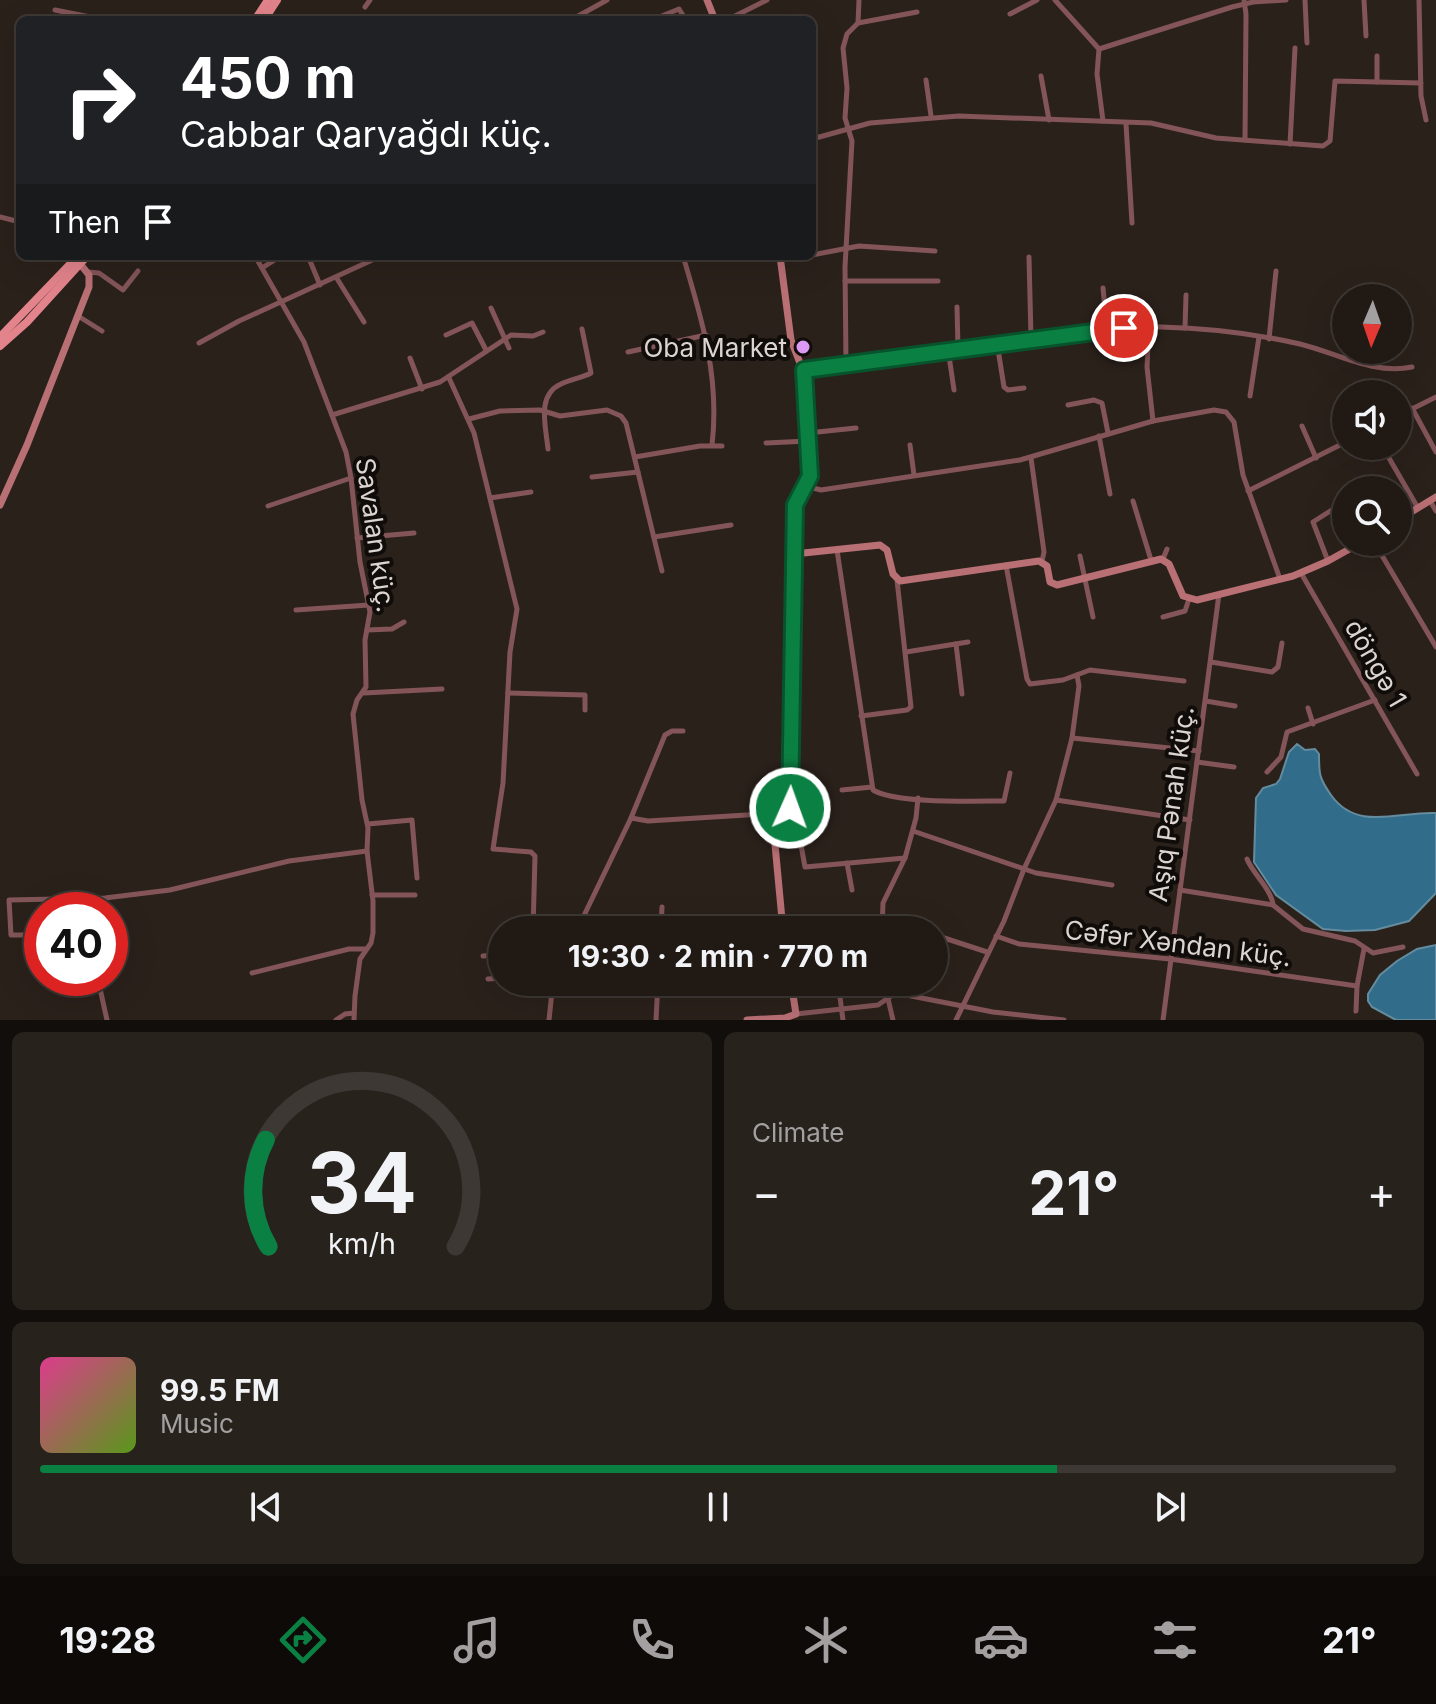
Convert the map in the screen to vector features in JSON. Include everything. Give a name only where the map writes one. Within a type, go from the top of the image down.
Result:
[{"type":"main road","points":[[0,337],[78,260]]},
{"type":"main road","points":[[0,346],[27,322],[78,260]]},
{"type":"street","points":[[365,7],[370,0]]},
{"type":"street","points":[[578,16],[607,0]]},
{"type":"street","points":[[735,16],[767,0]]},
{"type":"street","points":[[858,23],[859,0]]},
{"type":"street","points":[[1010,14],[1037,0]]},
{"type":"street","points":[[1099,49],[1244,2],[1286,0]]},
{"type":"street","points":[[1305,0],[1307,43]]},
{"type":"street","points":[[1364,0],[1366,36]]},
{"type":"street","points":[[1419,0],[1421,83],[1426,120]]},
{"type":"street","points":[[1058,1],[1099,49],[1097,74],[1103,121]]},
{"type":"street","points":[[1244,2],[1245,140]]},
{"type":"street","points":[[662,16],[679,9],[683,16]]},
{"type":"street","points":[[55,10],[85,16]]},
{"type":"street","points":[[846,363],[845,281],[852,148],[845,118],[847,88],[843,48],[847,34],[858,23],[917,12]]},
{"type":"street","points":[[1290,144],[1295,48]]},
{"type":"street","points":[[1377,56],[1377,82]]},
{"type":"street","points":[[1041,76],[1049,120]]},
{"type":"street","points":[[926,80],[931,116]]},
{"type":"street","points":[[816,138],[870,123],[931,116],[1151,123],[1216,138],[1328,144],[1335,81],[1421,83]]},
{"type":"street","points":[[1126,124],[1132,223]]},
{"type":"street","points":[[816,254],[859,246],[935,251]]},
{"type":"street","points":[[1029,257],[1031,338]]},
{"type":"street","points":[[0,505],[89,287],[88,272],[81,260]]},
{"type":"street","name":"Savalan küç.","points":[[257,260],[310,355],[346,452],[369,605],[365,640],[367,681],[353,714],[362,800],[368,824],[373,937],[358,968],[354,1016]]},
{"type":"street","points":[[262,268],[275,260]]},
{"type":"street","points":[[310,260],[320,285]]},
{"type":"street","points":[[199,343],[372,260]]},
{"type":"street","points":[[684,260],[706,335],[715,397],[712,445]]},
{"type":"street","points":[[780,260],[791,340],[795,356],[804,370],[810,476],[795,502],[792,790],[790,808],[774,834],[782,916]]},
{"type":"street","points":[[88,272],[99,273],[123,290],[138,271]]},
{"type":"street","points":[[1269,339],[1276,271]]},
{"type":"street","points":[[336,277],[364,322]]},
{"type":"street","points":[[845,281],[938,281]]},
{"type":"street","points":[[1103,288],[1107,329]]},
{"type":"street","points":[[1185,328],[1186,295]]},
{"type":"street","points":[[957,307],[958,348]]},
{"type":"street","points":[[491,308],[509,348]]},
{"type":"street","points":[[78,316],[102,331]]},
{"type":"street","points":[[446,335],[472,323],[486,350]]},
{"type":"street","points":[[804,370],[1031,338],[1149,327],[1259,337],[1320,349],[1363,365],[1391,370],[1412,367]]},
{"type":"street","points":[[1149,327],[1147,367],[1153,421]]},
{"type":"street","points":[[548,449],[544,403],[553,388],[591,373],[582,329]]},
{"type":"street","points":[[332,415],[422,389],[449,378],[504,338],[517,333],[533,336],[543,332]]},
{"type":"street","points":[[628,352],[706,335]]},
{"type":"street","points":[[1250,396],[1259,337]]},
{"type":"street","points":[[997,343],[1004,387],[1008,390],[1024,388]]},
{"type":"street","points":[[948,349],[954,390]]},
{"type":"street","points":[[410,358],[422,389]]},
{"type":"street","points":[[449,378],[469,419],[517,609],[503,783],[493,849],[531,852],[535,856],[533,916]]},
{"type":"street","points":[[1436,397],[1412,408],[1436,452]]},
{"type":"street","points":[[1068,405],[1094,400],[1102,403],[1108,433]]},
{"type":"street","points":[[469,419],[500,411],[545,411],[560,416],[607,410],[615,413],[626,423],[662,571]]},
{"type":"street","points":[[805,486],[821,490],[1031,458],[1153,421],[1221,410],[1231,417],[1236,429],[1248,491],[1281,580]]},
{"type":"street","points":[[1302,426],[1316,458]]},
{"type":"street","points":[[766,443],[856,428]]},
{"type":"street","points":[[1099,436],[1110,494]]},
{"type":"street","points":[[910,445],[914,475]]},
{"type":"street","points":[[635,457],[722,446]]},
{"type":"street","points":[[1248,491],[1332,449]]},
{"type":"street","points":[[1031,458],[1044,552],[1042,561]]},
{"type":"street","points":[[1390,460],[1418,508]]},
{"type":"street","points":[[592,477],[638,472]]},
{"type":"street","points":[[268,506],[351,478]]},
{"type":"street","points":[[490,498],[531,492]]},
{"type":"street","points":[[1412,512],[1433,499],[1436,511]]},
{"type":"street","points":[[1133,501],[1151,560]]},
{"type":"street","points":[[1328,561],[1313,522],[1332,510]]},
{"type":"street","points":[[654,537],[731,525]]},
{"type":"street","points":[[357,538],[414,533]]},
{"type":"street","points":[[794,554],[874,544],[885,547],[897,580],[911,707],[861,716]]},
{"type":"street","points":[[1163,559],[1167,549]]},
{"type":"street","points":[[837,550],[872,787],[881,794],[918,798],[1004,801],[1010,773]]},
{"type":"street","points":[[1080,556],[1093,617]]},
{"type":"street","points":[[1042,561],[1047,566],[1051,584],[1061,584],[1163,559],[1169,564],[1183,596],[1197,600],[1281,580],[1337,556]]},
{"type":"street","points":[[1382,556],[1436,647]]},
{"type":"street","points":[[897,580],[1042,561]]},
{"type":"street","points":[[1006,565],[1028,682],[1063,680],[1096,670],[1184,681]]},
{"type":"street","name":"döngə 1","points":[[1301,573],[1417,774]]},
{"type":"street","name":"Aşıq Pənah küç.","points":[[1163,1020],[1219,593]]},
{"type":"street","points":[[1163,617],[1185,611],[1189,599]]},
{"type":"street","points":[[296,610],[369,605]]},
{"type":"street","points":[[367,630],[392,629],[404,622]]},
{"type":"street","points":[[906,652],[968,642]]},
{"type":"street","points":[[1211,662],[1277,671],[1282,643]]},
{"type":"street","points":[[956,644],[962,694]]},
{"type":"street","points":[[956,1020],[1056,800],[1072,738],[1079,686],[1077,675]]},
{"type":"street","points":[[364,693],[442,689]]},
{"type":"street","points":[[508,693],[585,695],[585,710]]},
{"type":"street","points":[[1267,772],[1281,757],[1287,732],[1375,700]]},
{"type":"street","points":[[1206,701],[1235,706]]},
{"type":"street","points":[[1308,708],[1313,724]]},
{"type":"street","points":[[584,916],[631,818],[665,735],[683,731]]},
{"type":"street","points":[[1072,738],[1199,751]]},
{"type":"street","points":[[1197,762],[1234,767]]},
{"type":"street","points":[[842,790],[872,787]]},
{"type":"street","points":[[883,916],[885,893],[905,858],[918,798]]},
{"type":"street","points":[[1056,800],[1190,820]]},
{"type":"street","points":[[631,818],[648,821],[763,814],[784,818],[797,823],[805,867],[905,858]]},
{"type":"street","points":[[368,824],[412,820],[417,878]]},
{"type":"street","points":[[913,831],[1024,869],[1112,885]]},
{"type":"street","points":[[128,895],[170,890],[289,861],[367,851]]},
{"type":"street","points":[[1247,859],[1251,871],[1272,897],[1273,905]]},
{"type":"street","points":[[847,863],[852,890]]},
{"type":"street","points":[[1180,890],[1273,905],[1303,929],[1355,941],[1364,949],[1380,953],[1403,947]]},
{"type":"street","points":[[372,895],[415,895]]},
{"type":"street","points":[[24,900],[9,900],[11,935],[24,935]]},
{"type":"street","points":[[662,907],[662,916]]},
{"type":"street","name":"Cəfər Xəndan küç.","points":[[996,936],[1019,944],[1170,959],[1357,986]]},
{"type":"street","points":[[948,939],[987,952]]},
{"type":"street","points":[[252,973],[349,949],[366,949]]},
{"type":"street","points":[[1356,1011],[1364,949]]},
{"type":"street","points":[[483,956],[488,955]]},
{"type":"street","points":[[747,1020],[878,1005],[889,997],[901,994],[993,1012],[1064,1020]]},
{"type":"street","points":[[102,996],[107,1020]]},
{"type":"street","points":[[549,1020],[552,996]]},
{"type":"street","points":[[656,1020],[657,996]]},
{"type":"street","points":[[793,996],[796,1014]]},
{"type":"street","points":[[840,996],[843,1020]]},
{"type":"street","points":[[889,997],[893,1020]]},
{"type":"street","points":[[336,1020],[345,1014],[354,1016]]},
{"type":"water","points":[[1297,744],[1305,750],[1315,749],[1319,754],[1324,784],[1341,806],[1353,813],[1379,817],[1436,813],[1436,893],[1409,921],[1375,930],[1323,929],[1276,895],[1254,862],[1256,798],[1263,788],[1276,784],[1280,779],[1289,752]]},
{"type":"water","points":[[1436,945],[1436,1020],[1396,1020],[1372,1007],[1368,994],[1380,975],[1417,949]]},
{"type":"place","name":"Oba Market","points":[[803,347]]},
{"type":"route","points":[[790,808],[795,505],[810,476],[804,370],[1124,328]]}]
